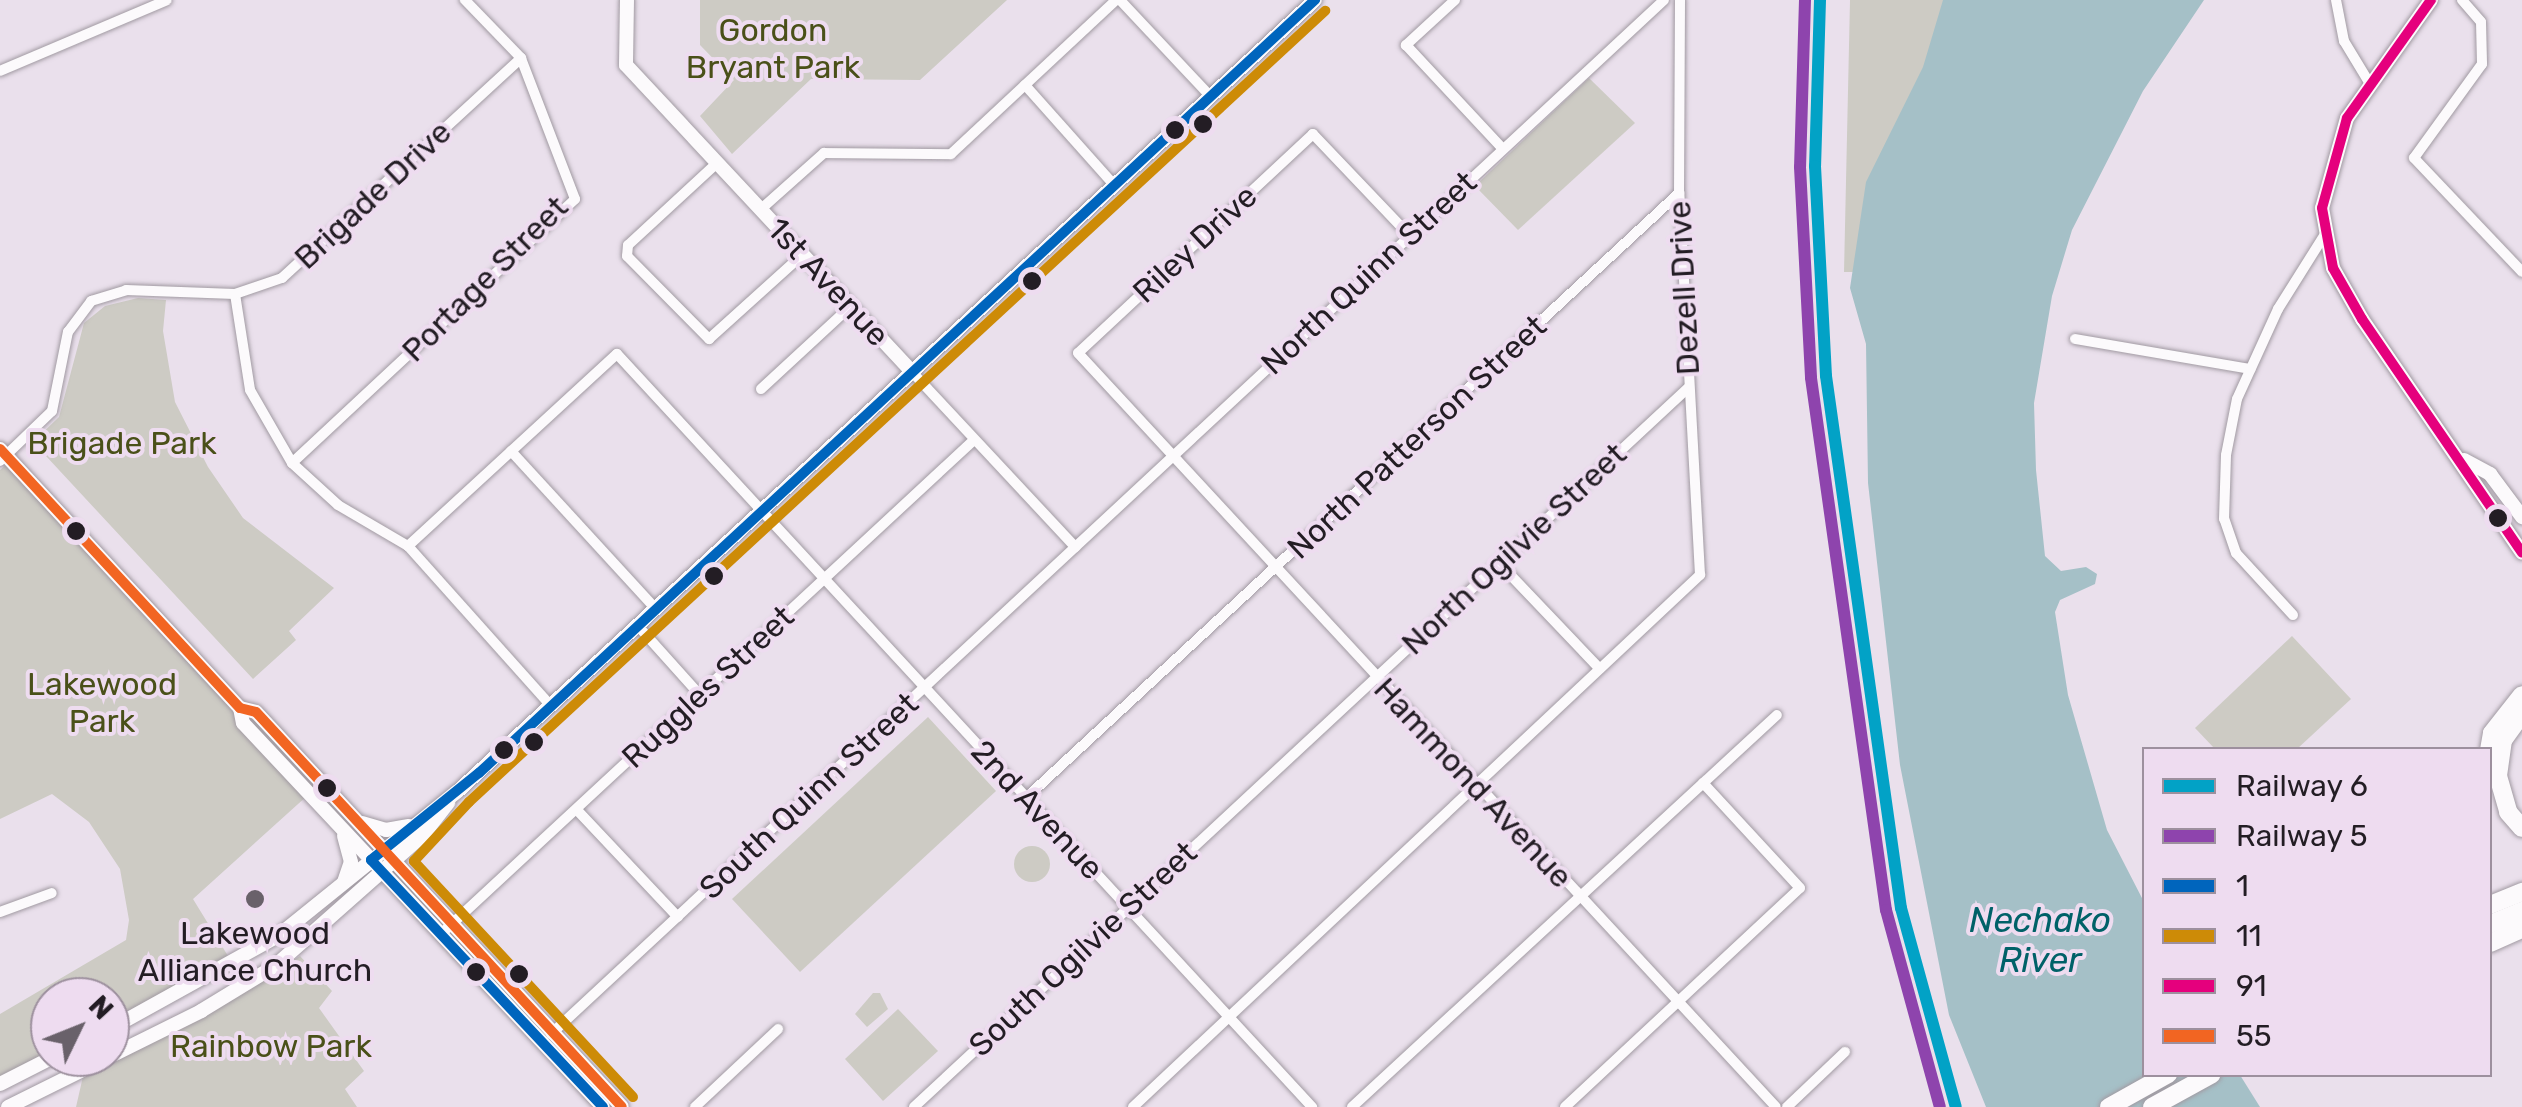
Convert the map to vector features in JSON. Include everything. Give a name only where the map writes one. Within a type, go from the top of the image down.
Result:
[{"type":"highway","points":[[2489,747],[2492,733],[2522,695]]},
{"type":"highway","points":[[2522,714],[2503,740],[2498,776],[2508,812],[2522,828]]},
{"type":"highway","points":[[2492,904],[2522,892]]},
{"type":"highway","points":[[2492,923],[2522,910]]},
{"type":"highway","points":[[2492,941],[2522,928]]},
{"type":"highway","points":[[2109,1107],[2163,1077]]},
{"type":"highway","points":[[2152,1107],[2207,1077]]},
{"type":"main road","name":"1st Avenue","points":[[626,0],[626,65],[913,374]]},
{"type":"main road","points":[[8,1107],[220,1001],[295,951],[388,867],[414,832],[1315,0]]},
{"type":"main road","points":[[2430,0],[2370,84],[2329,162],[2322,208],[2334,268],[2362,318],[2464,460],[2472,487],[2522,553]]},
{"type":"main road","points":[[2,456],[240,708],[243,722],[340,826],[377,855],[548,1038],[622,1107]]},
{"type":"main road","points":[[2464,460],[2490,474],[2522,517]]},
{"type":"main road","points":[[240,708],[256,712],[357,821],[377,855]]},
{"type":"main road","points":[[357,821],[375,829],[414,832]]},
{"type":"main road","points":[[340,826],[351,853],[343,883]]},
{"type":"main road","points":[[130,1017],[250,954],[377,855],[414,832]]},
{"type":"main road","points":[[414,832],[412,862],[418,899]]},
{"type":"main road","points":[[356,896],[384,891],[418,899]]},
{"type":"main road","points":[[548,1038],[603,1107]]},
{"type":"main road","points":[[0,1084],[30,1069]]},
{"type":"street","points":[[0,71],[167,0]]},
{"type":"street","points":[[464,0],[521,58]]},
{"type":"street","points":[[760,210],[824,153],[950,154],[1118,0],[1211,97]]},
{"type":"street","points":[[1455,0],[1406,45],[1504,149]]},
{"type":"street","name":"North Quinn Street","points":[[1075,547],[1664,0]]},
{"type":"street","name":"Dezell Drive","points":[[1600,669],[1700,575],[1679,193],[1680,0]]},
{"type":"street","points":[[2462,0],[2481,22],[2482,64],[2414,158],[2522,272]]},
{"type":"street","points":[[2339,1],[2344,40],[2370,84]]},
{"type":"street","name":"Brigade Drive","points":[[2,456],[52,411],[68,332],[92,301],[126,290],[234,294],[282,278],[521,58]]},
{"type":"street","name":"Portage Street","points":[[292,464],[575,199],[521,58]]},
{"type":"street","points":[[1025,85],[1115,186]]},
{"type":"street","name":"Riley Drive","points":[[1172,458],[1078,353],[1313,134],[1410,236]]},
{"type":"street","points":[[717,163],[628,245],[627,256],[709,338],[802,255]]},
{"type":"street","name":"North Patterson Street","points":[[1027,798],[1679,193]]},
{"type":"street","points":[[2293,615],[2236,553],[2224,519],[2226,455],[2236,399],[2327,231]]},
{"type":"street","points":[[234,294],[250,390],[292,464],[338,505],[408,546],[552,706]]},
{"type":"street","points":[[760,389],[850,307]]},
{"type":"street","points":[[2076,338],[2250,369]]},
{"type":"street","name":"2nd Avenue","points":[[511,451],[617,354],[1312,1107]]},
{"type":"street","name":"1st Avenue","points":[[913,374],[1075,547]]},
{"type":"street","name":"North Ogilvie Street","points":[[1252,792],[1689,387]]},
{"type":"street","name":"Ruggles Street","points":[[447,929],[974,440]]},
{"type":"street","points":[[408,546],[511,451],[656,610]]},
{"type":"street","name":"Hammond Avenue","points":[[1172,458],[1776,1107]]},
{"type":"street","name":"South Quinn Street","points":[[548,1038],[1075,547]]},
{"type":"street","points":[[1132,1107],[1600,669],[1499,563]]},
{"type":"street","points":[[638,626],[700,695]]},
{"type":"street","points":[[1352,1107],[1777,715]]},
{"type":"street","points":[[1565,1107],[1800,888],[1704,783]]},
{"type":"street","name":"South Ogilvie Street","points":[[914,1107],[1252,792]]},
{"type":"street","points":[[577,810],[678,917]]},
{"type":"street","points":[[0,912],[52,893]]},
{"type":"street","points":[[695,1107],[778,1029]]},
{"type":"street","points":[[1787,1107],[1846,1052]]},
{"type":"green space","name":"Gordon Bryant Park","points":[[700,0],[1007,0],[920,80],[811,79],[732,154],[700,116],[734,80],[700,45]]},
{"type":"green space","points":[[1850,0],[1968,0],[1870,272],[1844,272]]},
{"type":"green space","points":[[1589,78],[1635,123],[1518,230],[1475,186]]},
{"type":"green space","name":"Brigade Park","points":[[138,298],[166,300],[163,331],[175,402],[208,467],[243,518],[334,588],[289,631],[296,640],[253,679],[33,442],[59,417],[84,323],[105,306]]},
{"type":"green space","name":"Lakewood Park","points":[[13,459],[318,786],[193,899],[236,969],[130,1020],[130,977],[63,977],[126,940],[129,920],[120,869],[89,822],[52,794],[0,819],[0,470]]},
{"type":"green space","points":[[2292,636],[2351,699],[2299,747],[2213,747],[2195,728]]},
{"type":"green space","points":[[928,717],[996,791],[800,972],[732,899]]},
{"type":"green space","points":[[1032,846],[1045,851],[1050,864],[1045,877],[1032,882],[1019,877],[1014,864],[1019,851]]},
{"type":"green space","name":"Rainbow Park","points":[[300,956],[332,991],[319,1008],[364,1071],[345,1089],[357,1107],[76,1107],[83,1077],[130,1077],[130,1050],[205,1014]]},
{"type":"green space","points":[[873,993],[880,993],[888,1009],[867,1027],[855,1014]]},
{"type":"green space","name":"Lakewood Park","points":[[30,996],[30,1065],[0,1076],[0,1014]]},
{"type":"green space","points":[[898,1009],[938,1051],[883,1101],[845,1059]]},
{"type":"water","name":"Nechako River","points":[[1943,0],[2204,0],[2143,91],[2072,230],[2052,296],[2034,403],[2036,470],[2045,556],[2061,571],[2086,567],[2097,574],[2095,584],[2060,600],[2055,612],[2068,695],[2107,830],[2142,898],[2142,1077],[2241,1077],[2260,1107],[1986,1107],[1949,1015],[1900,765],[1868,483],[1866,344],[1850,288],[1866,182],[1923,67]]},
{"type":"rail line","name":"5","points":[[1805,0],[1800,167],[1811,378],[1886,910],[1940,1107]]},
{"type":"rail line","name":"6","points":[[1820,0],[1815,166],[1826,376],[1901,908],[1956,1107]]},
{"type":"transit line","name":"1","points":[[603,1107],[371,860],[479,773],[1315,0]]},
{"type":"transit line","name":"91","points":[[2431,0],[2347,118],[2322,208],[2333,268],[2362,319],[2522,553]]},
{"type":"transit line","name":"11","points":[[633,1097],[414,861],[469,802],[1325,11]]},
{"type":"transit line","name":"55","points":[[0,449],[240,708],[256,712],[622,1107]]},
{"type":"place","name":"Lakewood Alliance Church","points":[[255,899]]}]
